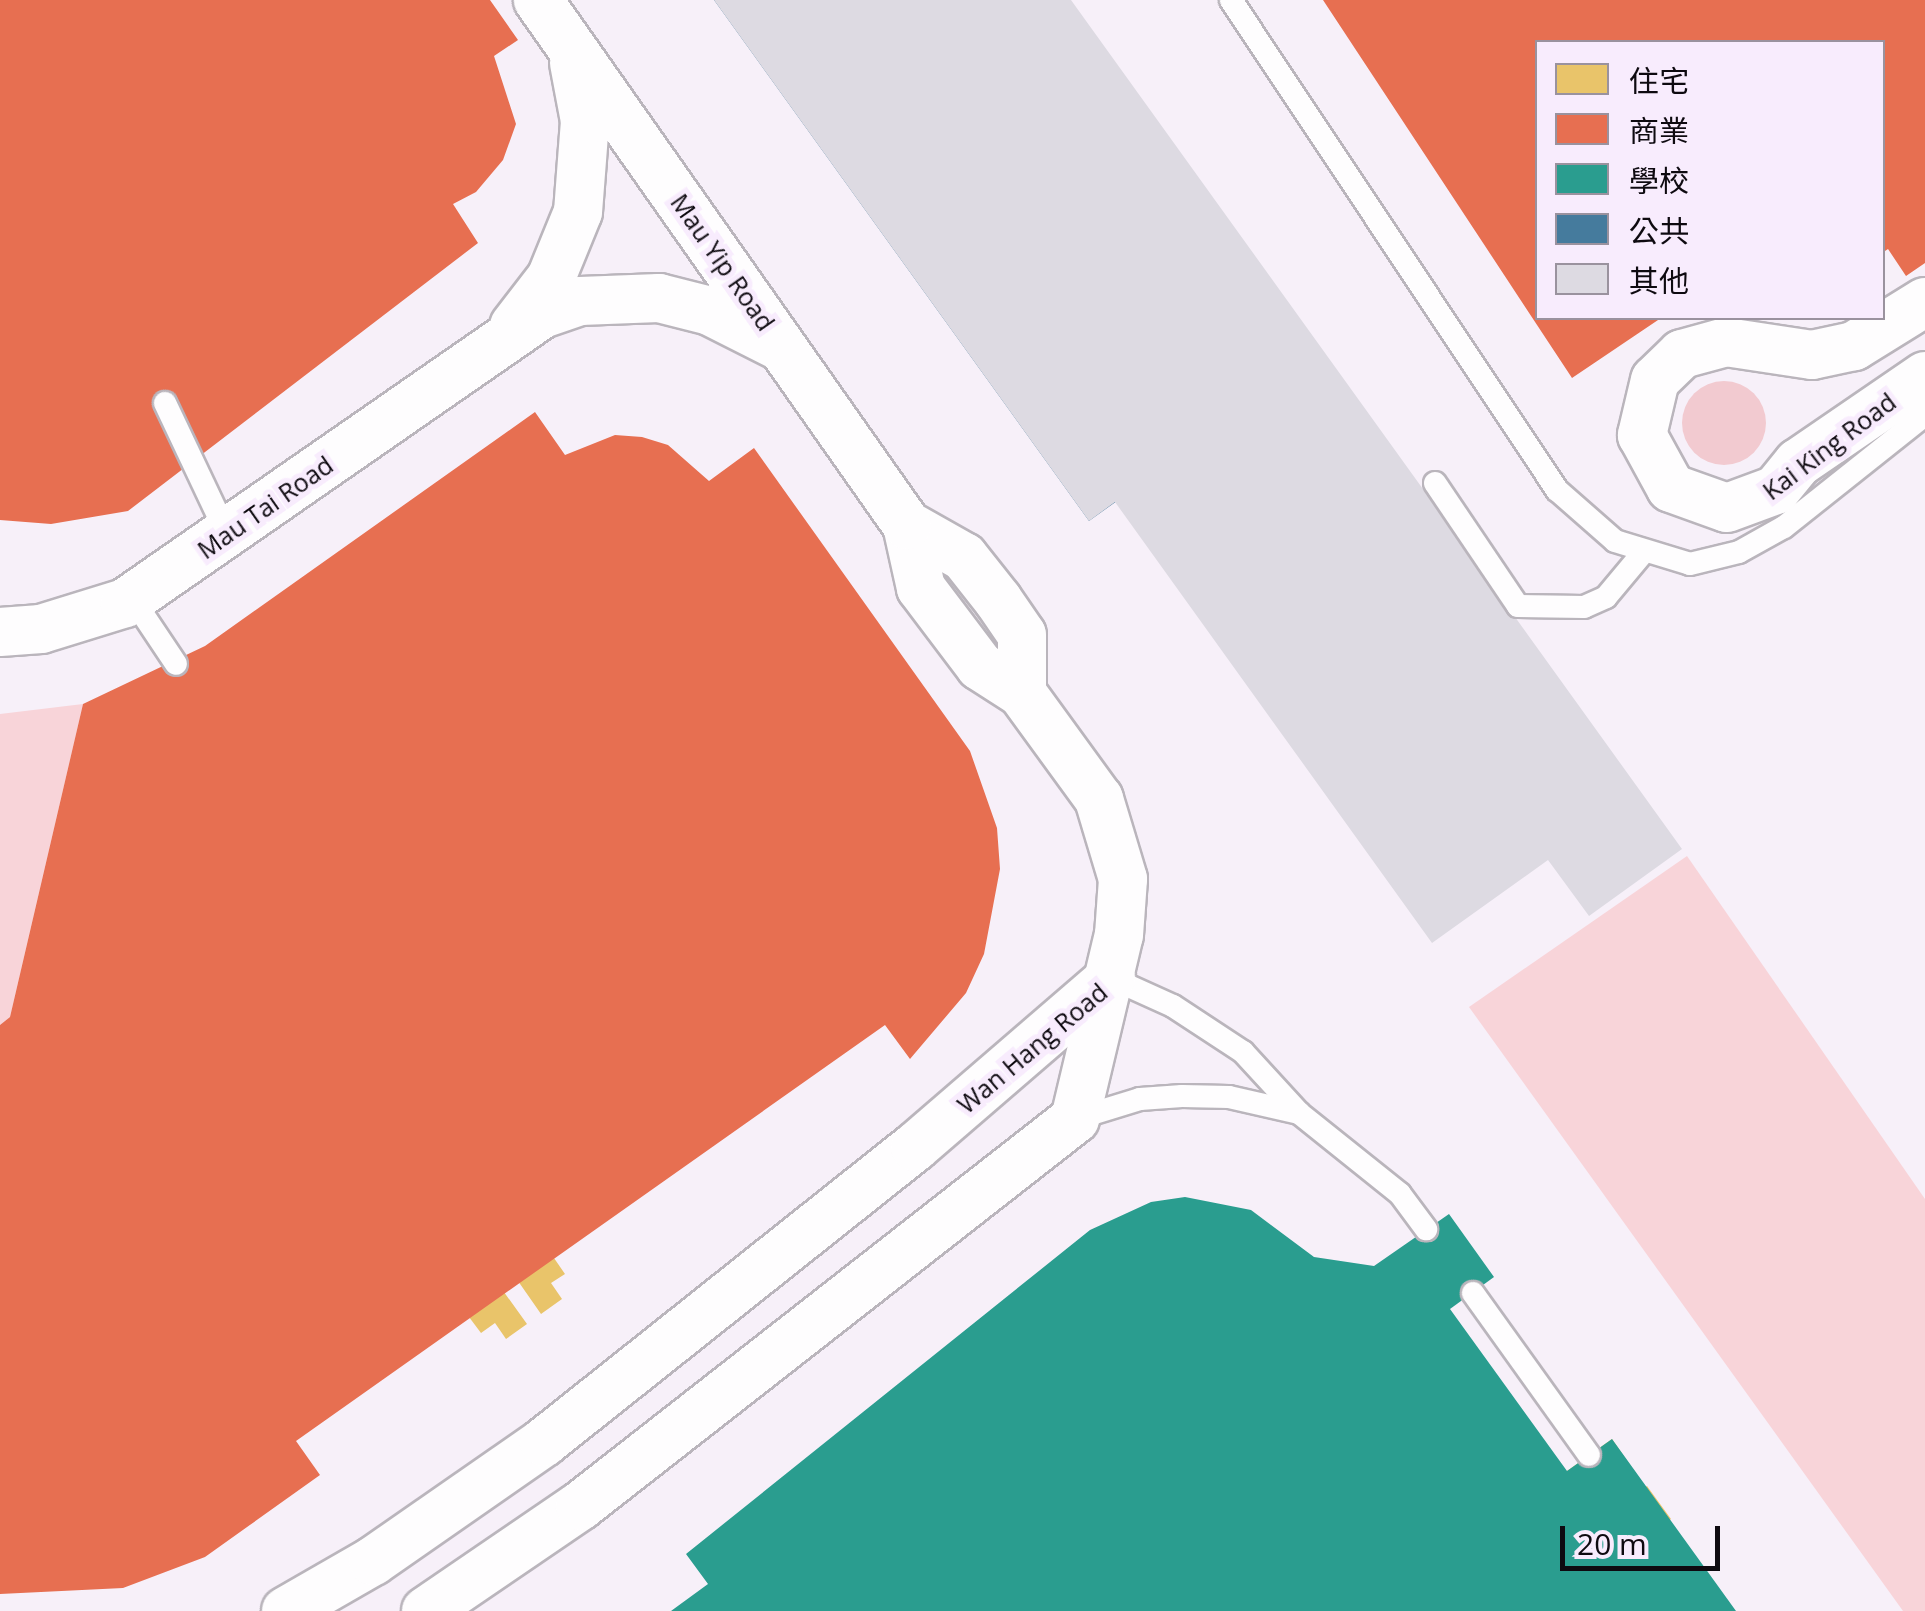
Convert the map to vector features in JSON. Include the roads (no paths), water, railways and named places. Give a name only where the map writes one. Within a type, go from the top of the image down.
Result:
[{"type":"street","name":"Mau Yip Road","points":[[538,0],[907,525],[964,557],[1022,635],[1022,692],[1100,799],[1115,837],[1122,878],[1111,978]]},
{"type":"street","name":"Mau Tai Road","points":[[508,334],[550,278],[578,212],[585,122],[570,45]]},
{"type":"street","name":"Mau Tai Road","points":[[0,632],[84,619],[132,598],[508,334],[580,301],[659,298],[710,311],[784,349]]},
{"type":"street","name":"Kai King Road","points":[[1925,302],[1854,346],[1812,356],[1726,342],[1703,345],[1666,365],[1642,416],[1646,452],[1660,477],[1704,505],[1752,502],[1925,376]]},
{"type":"street","points":[[1812,356],[1860,320]]},
{"type":"street","name":"Wan Hang Road","points":[[1074,1119],[1111,978]]},
{"type":"street","name":"Wan Hang Road","points":[[286,1611],[372,1561],[544,1442],[915,1147],[1111,978]]},
{"type":"street","points":[[426,1611],[580,1506],[1074,1119]]},
{"type":"street","points":[[372,1561],[401,1611]]},
{"type":"lane","points":[[1231,0],[1557,490],[1586,522],[1642,554],[1690,564],[1739,552],[1784,527],[1925,414]]},
{"type":"lane","points":[[165,404],[227,534]]},
{"type":"lane","points":[[1435,482],[1518,606],[1584,607],[1606,598],[1642,554]]},
{"type":"lane","points":[[132,598],[176,664]]},
{"type":"lane","points":[[1111,978],[1173,1006],[1244,1052],[1299,1114],[1400,1194],[1426,1229]]},
{"type":"lane","points":[[1074,1119],[1140,1099],[1182,1096],[1229,1098],[1299,1114]]},
{"type":"lane","points":[[1473,1293],[1590,1455]]}]
